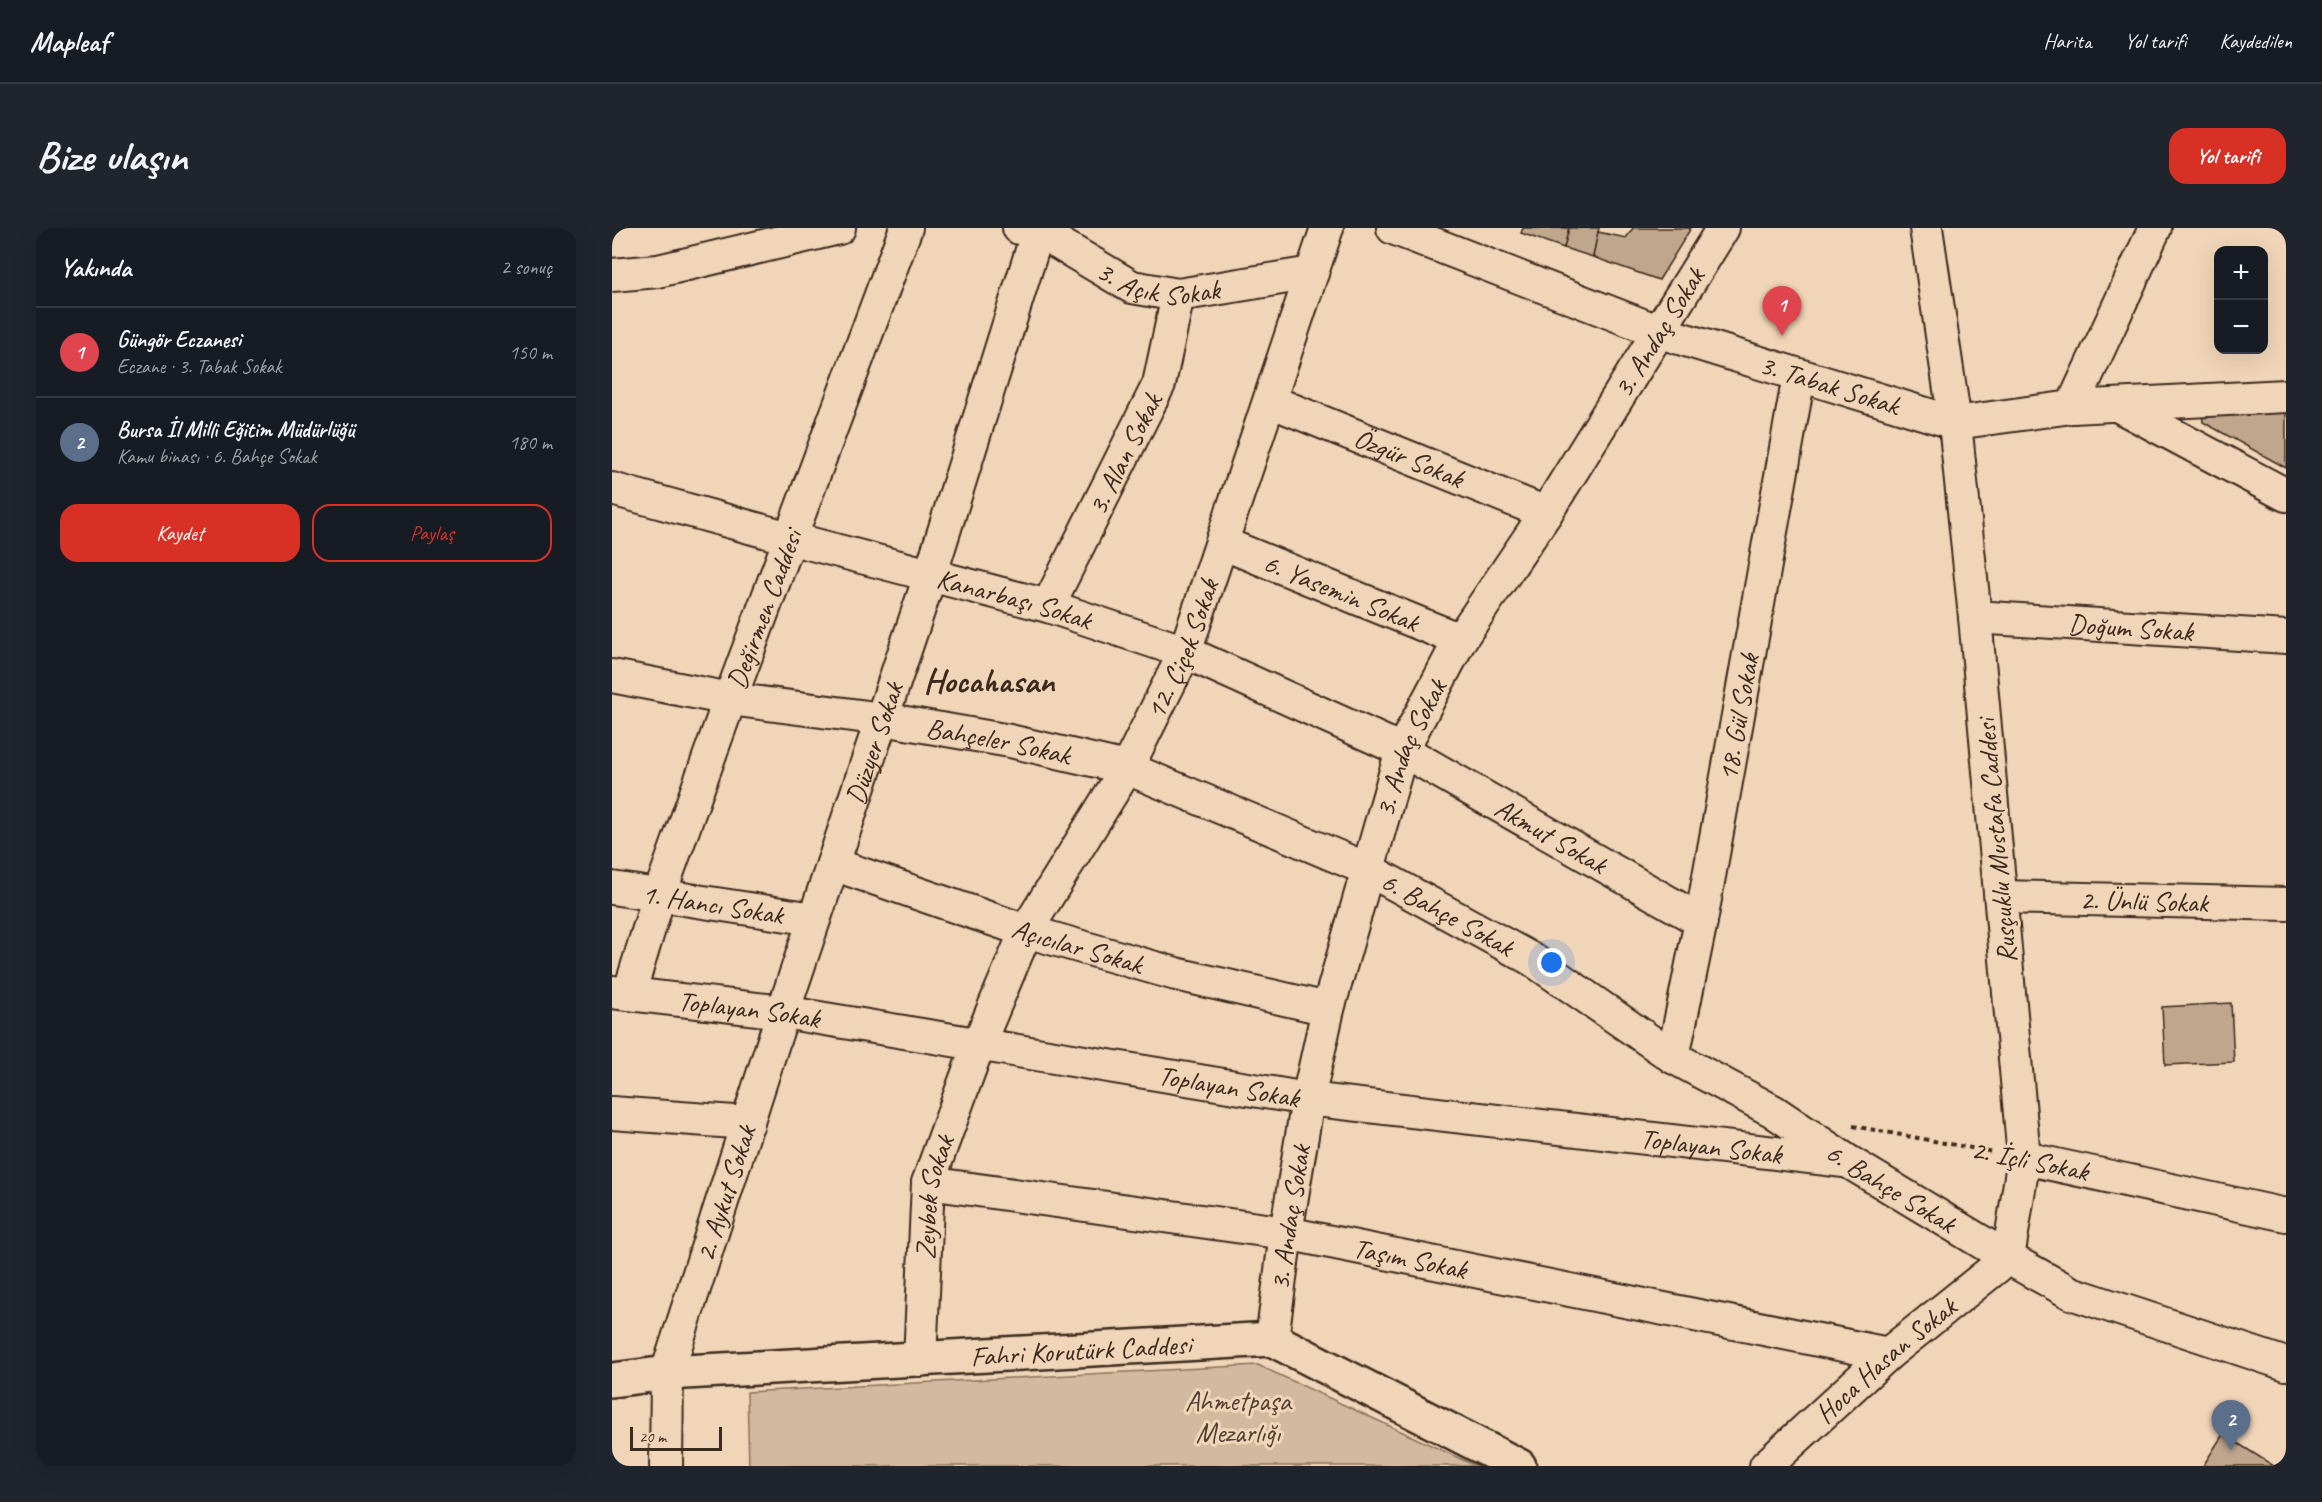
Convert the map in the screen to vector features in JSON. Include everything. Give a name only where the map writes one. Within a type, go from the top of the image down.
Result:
[{"type":"street","points":[[612,275],[658,271],[784,233],[839,228]]},
{"type":"street","name":"Değirmen Caddesi","points":[[621,993],[906,228]]},
{"type":"street","name":"12. Çiçek Sokak","points":[[979,1043],[1026,931],[1126,768],[1185,652],[1328,228]]},
{"type":"street","name":"3. Tabak Sokak","points":[[1393,228],[1660,332],[1955,423],[2072,407],[2286,396]]},
{"type":"street","name":"3. Andaç Sokak","points":[[1272,1339],[1286,1233],[1308,1099],[1328,1009],[1402,750],[1461,640],[1546,513],[1723,228]]},
{"type":"street","name":"Rusçuklu Mustafa Caddesi","points":[[1926,228],[1955,423],[2002,897],[2024,1158],[2008,1258]]},
{"type":"street","points":[[2072,407],[2155,228]]},
{"type":"street","name":"3. Açık Sokak","points":[[1028,230],[1132,287],[1178,295],[1312,273]]},
{"type":"street","name":"Düzyer Sokak","points":[[783,1012],[930,576],[1028,230]]},
{"type":"street","name":"3. Alan Sokak","points":[[1048,606],[1159,384],[1178,295]]},
{"type":"street","name":"18. Gül Sokak","points":[[1673,1057],[1701,921],[1799,376]]},
{"type":"street","name":"Özgür Sokak","points":[[1270,401],[1546,513]]},
{"type":"street","points":[[2116,404],[2286,495]]},
{"type":"street","name":"Kanarbaşı Sokak","points":[[612,489],[1048,606],[1185,652],[1402,750]]},
{"type":"street","name":"6. Yasemin Sokak","points":[[1222,543],[1461,640]]},
{"type":"street","name":"Doğum Sokak","points":[[1975,618],[2286,637]]},
{"type":"street","name":"Bahçeler Sokak","points":[[612,676],[730,699],[883,719],[1010,741],[1126,768],[1367,869]]},
{"type":"street","name":"Akmut Sokak","points":[[1402,750],[1701,921]]},
{"type":"street","name":"Açıcılar Sokak","points":[[833,864],[1026,931],[1176,974],[1328,1009]]},
{"type":"street","name":"6. Bahçe Sokak","points":[[1367,869],[1533,960],[1673,1057],[1773,1111],[1849,1162],[2008,1258],[2071,1293],[2286,1364]]},
{"type":"street","name":"1. Hancı Sokak","points":[[612,888],[814,920]]},
{"type":"street","name":"2. Ünlü Sokak","points":[[2002,897],[2286,904]]},
{"type":"street","name":"Toplayan Sokak","points":[[621,993],[783,1012],[1308,1099],[1849,1162]]},
{"type":"street","name":"2. Aykut Sokak","points":[[666,1466],[667,1373],[783,1012]]},
{"type":"street","name":"Zeybek Sokak","points":[[920,1360],[928,1183],[979,1043]]},
{"type":"street","points":[[612,1113],[748,1123]]},
{"type":"street","name":"2. İçli Sokak","points":[[2024,1158],[2286,1215]]},
{"type":"street","name":"Taşım Sokak","points":[[928,1183],[1286,1233],[1888,1354]]},
{"type":"street","name":"Hoca Hasan Sokak","points":[[1766,1466],[1888,1354],[2008,1258]]},
{"type":"street","points":[[1272,1339],[1519,1466]]},
{"type":"street","name":"Fahri Korutürk Caddesi","points":[[612,1380],[667,1373],[1272,1339]]},
{"type":"path","name":"2. İçli Sokak","points":[[1853,1126],[2024,1158]]},
{"type":"green space","name":"Ahmetpaşa Mezarlığı","points":[[1258,1365],[1476,1466],[749,1466],[747,1392]]},
{"type":"building","points":[[1523,228],[1569,228],[1564,248],[1521,233]]},
{"type":"building","points":[[1569,228],[1599,228],[1593,257],[1564,248]]},
{"type":"building","points":[[1633,228],[1691,228],[1659,280],[1593,257],[1598,232],[1626,238]]},
{"type":"building","points":[[2286,404],[2286,468],[2203,422],[2202,411]]},
{"type":"building","points":[[2231,1003],[2234,1062],[2165,1065],[2162,1007]]},
{"type":"building","points":[[2223,1434],[2274,1466],[2203,1466]]},
{"type":"place","name":"Güngör Eczanesi","points":[[1782,336]]},
{"type":"place","name":"Bursa İl Milli Eğitim Müdürlüğü","points":[[2231,1450]]},
{"type":"district","name":"Hocahasan","points":[[989,680]]}]
